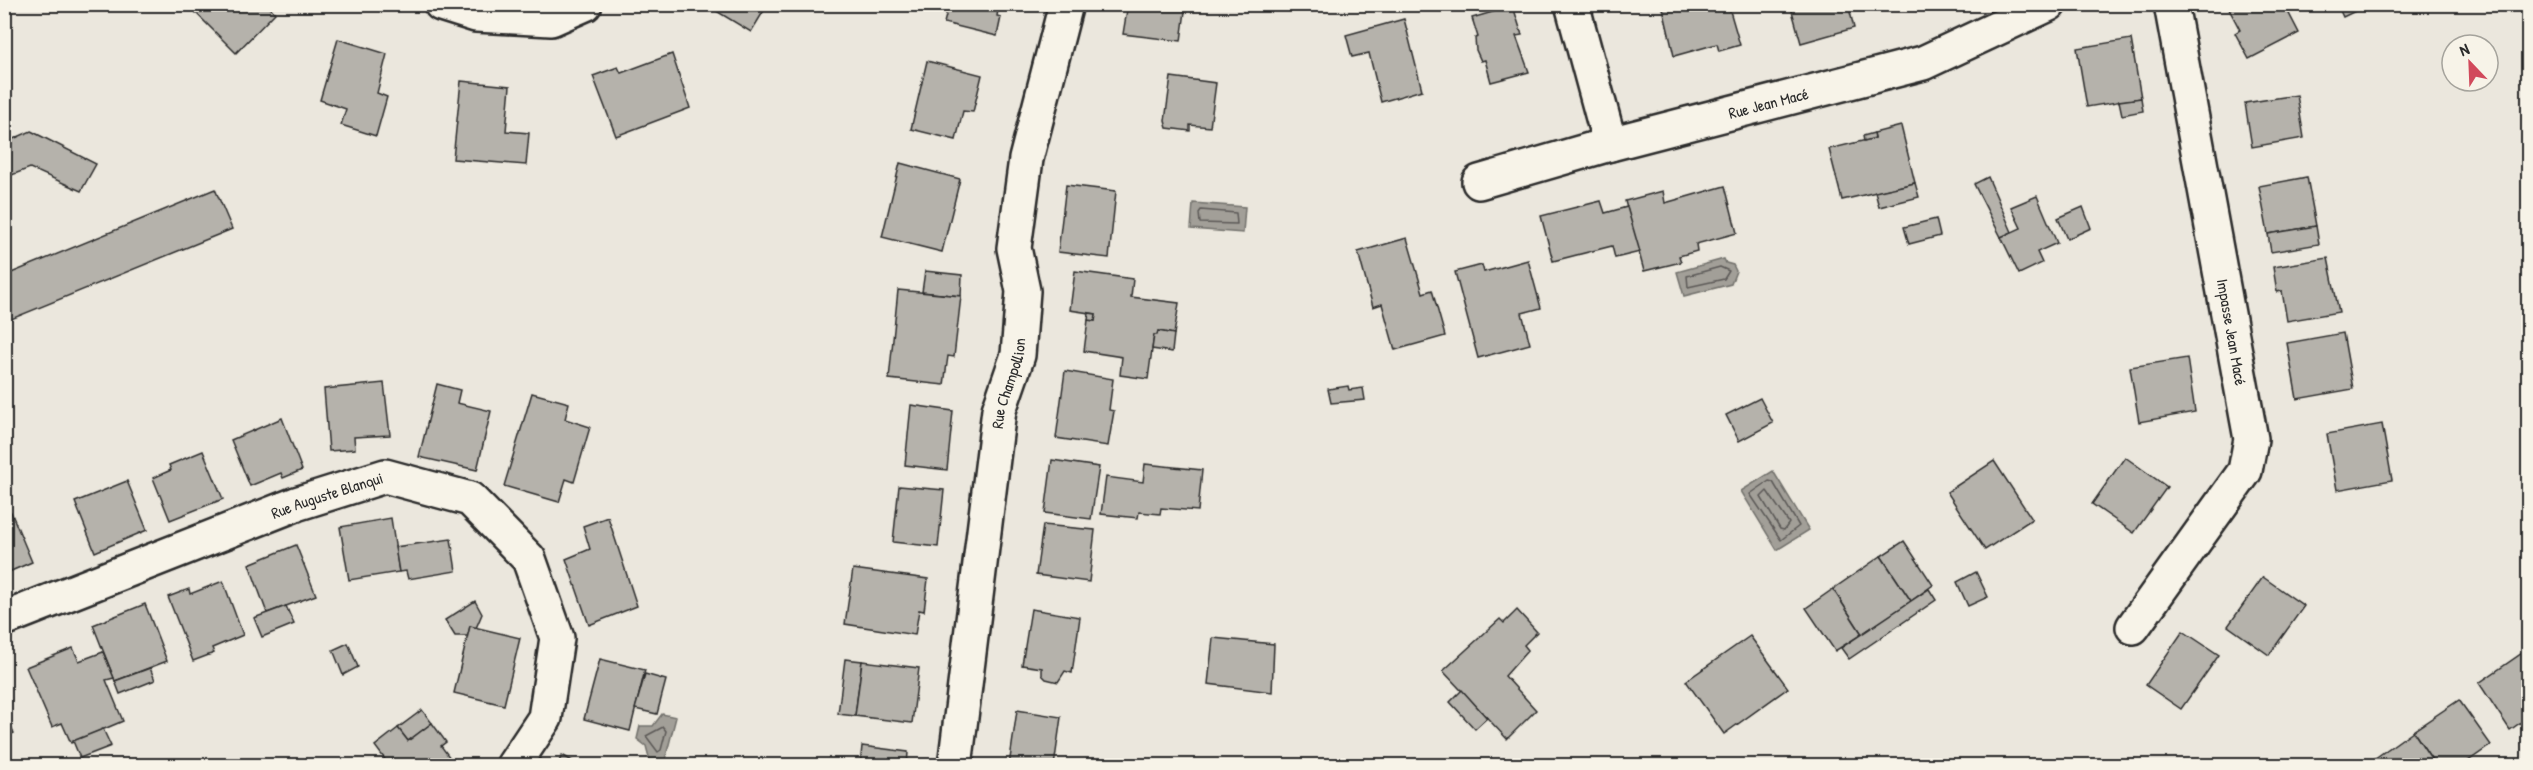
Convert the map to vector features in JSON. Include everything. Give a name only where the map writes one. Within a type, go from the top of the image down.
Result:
[{"type":"street","points":[[441,4],[476,15],[551,19],[585,4]]},
{"type":"street","name":"Rue Champollion","points":[[956,765],[999,410],[1018,355],[1023,291],[1014,248],[1026,159],[1066,4]]},
{"type":"street","points":[[1572,4],[1610,144]]},
{"type":"street","name":"Rue Jean Macé","points":[[1479,182],[1610,144],[1923,63],[2049,4]]},
{"type":"street","name":"Impasse Jean Macé","points":[[2133,627],[2245,471],[2251,439],[2171,4]]},
{"type":"street","name":"Rue Auguste Blanqui","points":[[4,619],[296,504],[385,476],[470,499],[529,560],[557,638],[545,718],[513,765]]},
{"type":"water","points":[[1193,203],[1245,207],[1243,233],[1191,229]]},
{"type":"water","points":[[1724,259],[1726,263],[1733,265],[1736,271],[1731,284],[1684,296],[1677,272]]},
{"type":"water","points":[[1773,471],[1809,530],[1777,550],[1741,491]]},
{"type":"water","points":[[662,714],[676,717],[664,764],[650,761],[646,746],[637,739],[640,726],[653,726]]},
{"type":"building","points":[[193,4],[267,4],[275,13],[236,53],[190,7]]},
{"type":"building","points":[[709,4],[768,4],[751,32],[708,6]]},
{"type":"building","points":[[949,4],[999,4],[997,16],[1001,17],[997,36],[944,23]]},
{"type":"building","points":[[1128,4],[1186,4],[1181,41],[1123,34]]},
{"type":"building","points":[[1662,4],[1685,4],[1686,8],[1700,4],[1728,4],[1740,45],[1719,51],[1717,44],[1674,56]]},
{"type":"building","points":[[1790,4],[1848,4],[1854,28],[1801,43]]},
{"type":"building","points":[[2238,4],[2284,4],[2299,33],[2249,59],[2235,33],[2240,30],[2229,9]]},
{"type":"building","points":[[2337,4],[2370,4],[2343,17]]},
{"type":"building","points":[[1513,6],[1522,35],[1516,36],[1529,72],[1491,82],[1485,60],[1481,61],[1476,50],[1475,38],[1478,37],[1472,18]]},
{"type":"building","points":[[1404,19],[1422,90],[1381,102],[1369,53],[1352,57],[1346,35]]},
{"type":"building","points":[[338,39],[387,54],[377,93],[387,97],[376,136],[341,125],[346,109],[320,100]]},
{"type":"building","points":[[2131,39],[2141,98],[2087,107],[2077,48]]},
{"type":"building","points":[[672,54],[690,108],[616,136],[593,76],[618,67],[621,73]]},
{"type":"building","points":[[927,61],[982,75],[973,112],[963,111],[956,140],[911,129]]},
{"type":"building","points":[[1171,77],[1216,83],[1210,127],[1190,125],[1190,131],[1167,128],[1165,121]]},
{"type":"building","points":[[461,81],[510,86],[506,131],[529,133],[526,165],[453,159]]},
{"type":"building","points":[[2297,95],[2304,138],[2252,147],[2245,103]]},
{"type":"building","points":[[2141,98],[2143,111],[2122,115],[2119,101]]},
{"type":"building","points":[[1901,126],[1915,183],[1842,200],[1829,149],[1875,138],[1874,133]]},
{"type":"building","points":[[31,131],[96,164],[81,191],[30,168],[4,178],[4,143]]},
{"type":"building","points":[[1874,133],[1875,138],[1864,141],[1863,136]]},
{"type":"building","points":[[900,163],[960,179],[942,252],[882,237]]},
{"type":"building","points":[[1988,177],[2012,232],[2001,237],[1974,184]]},
{"type":"building","points":[[2307,177],[2316,226],[2268,234],[2259,186]]},
{"type":"building","points":[[1915,183],[1919,197],[1879,207],[1875,192]]},
{"type":"building","points":[[1066,185],[1116,191],[1109,258],[1058,252]]},
{"type":"building","points":[[1725,186],[1737,233],[1696,244],[1697,251],[1679,256],[1681,262],[1644,271],[1625,201],[1663,191],[1665,203]]},
{"type":"building","points":[[215,189],[232,229],[4,322],[4,276]]},
{"type":"building","points":[[2037,196],[2057,243],[2037,252],[2042,263],[2019,274],[2001,237],[2021,228],[2011,207]]},
{"type":"building","points":[[1601,201],[1605,213],[1627,207],[1640,252],[1615,258],[1612,246],[1553,261],[1541,216]]},
{"type":"building","points":[[2083,207],[2091,228],[2067,239],[2058,218]]},
{"type":"building","points":[[1936,219],[1940,236],[1909,244],[1904,227]]},
{"type":"building","points":[[2316,226],[2319,244],[2271,252],[2268,234]]},
{"type":"building","points":[[1407,238],[1423,293],[1432,290],[1445,336],[1395,350],[1382,304],[1373,307],[1358,252]]},
{"type":"building","points":[[2328,258],[2339,312],[2287,321],[2282,291],[2277,292],[2273,267]]},
{"type":"building","points":[[1528,260],[1541,308],[1522,313],[1530,344],[1478,358],[1455,272],[1482,265],[1484,272]]},
{"type":"building","points":[[925,271],[962,275],[961,296],[922,292]]},
{"type":"building","points":[[1075,271],[1133,279],[1131,297],[1179,303],[1174,334],[1158,331],[1157,335],[1154,335],[1148,379],[1120,375],[1122,357],[1084,351],[1088,320],[1095,321],[1096,314],[1070,310]]},
{"type":"building","points":[[898,290],[961,296],[954,357],[948,356],[944,385],[889,379]]},
{"type":"building","points":[[1089,313],[1096,314],[1095,321],[1088,320]]},
{"type":"building","points":[[1158,331],[1174,334],[1172,352],[1152,349],[1154,335],[1157,335]]},
{"type":"building","points":[[2343,333],[2353,389],[2297,399],[2287,343]]},
{"type":"building","points":[[2187,358],[2195,412],[2139,422],[2130,367]]},
{"type":"building","points":[[1065,371],[1113,379],[1109,410],[1114,411],[1108,446],[1056,438]]},
{"type":"building","points":[[384,383],[390,435],[354,437],[355,449],[329,451],[324,389]]},
{"type":"building","points":[[437,384],[460,390],[457,403],[491,411],[477,470],[419,457]]},
{"type":"building","points":[[1348,386],[1349,390],[1363,388],[1365,400],[1331,403],[1328,389]]},
{"type":"building","points":[[532,393],[569,403],[565,419],[590,427],[574,482],[566,479],[559,502],[504,486]]},
{"type":"building","points":[[1760,398],[1773,423],[1739,441],[1726,415]]},
{"type":"building","points":[[911,405],[953,411],[947,470],[905,465]]},
{"type":"building","points":[[282,418],[302,470],[283,478],[281,473],[250,486],[231,440]]},
{"type":"building","points":[[2382,424],[2392,480],[2337,490],[2327,434]]},
{"type":"building","points":[[203,451],[223,499],[170,520],[153,478],[171,470],[169,465]]},
{"type":"building","points":[[2125,457],[2167,487],[2134,533],[2092,504]]},
{"type":"building","points":[[1052,460],[1099,467],[1091,519],[1045,513]]},
{"type":"building","points":[[1994,461],[2032,519],[1985,550],[1947,492]]},
{"type":"building","points":[[1145,464],[1202,470],[1198,511],[1161,508],[1160,514],[1139,512],[1138,518],[1101,514],[1106,477],[1143,482]]},
{"type":"building","points":[[127,481],[147,530],[95,552],[75,502]]},
{"type":"building","points":[[899,486],[944,490],[938,547],[893,542]]},
{"type":"building","points":[[11,512],[32,562],[4,574],[4,515]]},
{"type":"building","points":[[608,517],[637,606],[589,625],[566,559],[590,549],[583,526]]},
{"type":"building","points":[[391,518],[399,572],[349,580],[340,527]]},
{"type":"building","points":[[1043,525],[1095,530],[1089,582],[1036,575]]},
{"type":"building","points":[[451,539],[456,571],[408,579],[406,571],[399,572],[395,547]]},
{"type":"building","points":[[1904,541],[1933,585],[1911,601],[1881,556]]},
{"type":"building","points":[[296,545],[316,595],[267,613],[249,564]]},
{"type":"building","points":[[1881,556],[1911,601],[1862,634],[1833,589]]},
{"type":"building","points":[[853,569],[928,579],[924,611],[919,610],[915,635],[845,624]]},
{"type":"building","points":[[1976,572],[1988,597],[1968,606],[1957,582]]},
{"type":"building","points":[[2263,577],[2304,606],[2269,655],[2228,626]]},
{"type":"building","points":[[223,581],[243,635],[212,648],[214,653],[193,661],[168,597],[189,589],[190,594]]},
{"type":"building","points":[[1833,589],[1862,634],[1835,651],[1806,608]]},
{"type":"building","points":[[1929,589],[1936,600],[1849,659],[1841,648]]},
{"type":"building","points":[[475,601],[482,614],[476,628],[470,626],[468,636],[455,636],[445,620]]},
{"type":"building","points":[[145,604],[167,661],[115,681],[93,625]]},
{"type":"building","points":[[286,606],[294,624],[262,637],[254,618]]},
{"type":"building","points":[[1031,609],[1080,617],[1072,673],[1065,671],[1058,682],[1046,679],[1042,675],[1042,668],[1022,665]]},
{"type":"building","points":[[1517,610],[1537,632],[1524,645],[1528,650],[1505,676],[1536,710],[1507,739],[1443,671],[1500,619],[1504,623]]},
{"type":"building","points":[[470,626],[520,638],[504,705],[454,693]]},
{"type":"building","points":[[2183,631],[2219,655],[2181,709],[2146,685]]},
{"type":"building","points":[[1750,636],[1788,688],[1724,734],[1686,681]]},
{"type":"building","points":[[1213,638],[1274,644],[1272,692],[1208,684]]},
{"type":"building","points":[[348,643],[358,667],[343,675],[333,650]]},
{"type":"building","points":[[73,648],[79,661],[103,652],[114,678],[106,680],[123,721],[71,743],[62,723],[52,727],[26,667]]},
{"type":"building","points":[[2528,649],[2528,717],[2510,730],[2479,683]]},
{"type":"building","points":[[600,659],[645,670],[630,731],[584,719]]},
{"type":"building","points":[[845,659],[862,661],[855,716],[838,714]]},
{"type":"building","points":[[862,661],[919,668],[912,723],[855,716]]},
{"type":"building","points":[[150,668],[155,680],[120,694],[115,681]]},
{"type":"building","points":[[645,674],[666,680],[657,714],[635,709]]},
{"type":"building","points":[[1462,690],[1487,718],[1475,729],[1450,702]]},
{"type":"building","points":[[2459,700],[2491,745],[2461,766],[2436,766],[2413,731]]},
{"type":"building","points":[[422,710],[432,723],[408,741],[398,728]]},
{"type":"building","points":[[1017,710],[1061,717],[1054,766],[1009,766]]},
{"type":"building","points":[[4,711],[14,733],[4,737]]},
{"type":"building","points":[[432,723],[446,742],[441,746],[456,766],[390,766],[375,746],[398,728],[408,741]]},
{"type":"building","points":[[103,729],[111,746],[80,758],[73,741]]},
{"type":"building","points":[[2413,731],[2436,766],[2368,766],[2367,764]]},
{"type":"building","points":[[862,746],[908,752],[907,766],[860,766]]},
{"type":"building","points":[[562,755],[581,766],[557,766]]},
{"type":"building","points":[[2275,758],[2280,766],[2264,766]]}]
